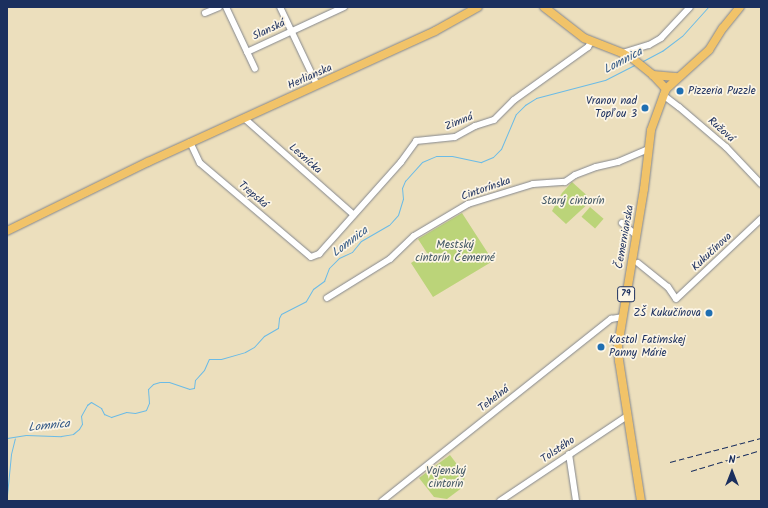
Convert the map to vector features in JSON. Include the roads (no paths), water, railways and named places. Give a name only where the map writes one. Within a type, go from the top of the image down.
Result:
[{"type":"main road","name":"Herlianska","points":[[7,230],[190,142],[317,86],[435,31],[478,7]]},
{"type":"main road","points":[[544,7],[578,34],[591,42],[622,52],[632,58],[653,74],[664,92]]},
{"type":"main road","name":"Čemernianska","points":[[641,501],[618,354],[622,317],[636,235],[651,130],[664,92],[678,77],[709,50],[723,28],[740,7]]},
{"type":"main road","points":[[653,74],[663,77],[678,77]]},
{"type":"street","points":[[205,13],[220,7]]},
{"type":"street","points":[[226,7],[255,69]]},
{"type":"street","points":[[280,7],[290,32],[317,86]]},
{"type":"street","name":"Slanská","points":[[247,52],[344,7]]},
{"type":"street","points":[[622,52],[649,45],[661,38],[690,7]]},
{"type":"street","name":"Zimná","points":[[311,257],[318,254],[401,162],[416,141],[455,137],[475,126],[494,120],[514,100],[588,47],[591,42]]},
{"type":"street","name":"Ružová","points":[[664,92],[726,148],[761,184]]},
{"type":"street","name":"Lesnícka","points":[[244,118],[353,214]]},
{"type":"street","name":"Trepská","points":[[190,142],[200,163],[311,257]]},
{"type":"street","name":"Cintorínska","points":[[327,298],[390,259],[414,236],[468,204],[532,184],[565,182],[575,175],[596,167],[618,162],[648,149]]},
{"type":"street","name":"Kukučínova","points":[[638,263],[668,287],[676,299],[761,219]]},
{"type":"street","points":[[622,223],[636,235]]},
{"type":"street","name":"Tehelná","points":[[382,501],[611,319],[622,317]]},
{"type":"street","name":"Tolstého","points":[[500,501],[627,416]]},
{"type":"street","points":[[570,454],[576,501]]},
{"type":"waterway","name":"Lomnica","points":[[641,62],[662,51],[682,36],[708,7]]},
{"type":"waterway","name":"Lomnica","points":[[7,438],[26,435],[61,436],[73,434],[82,424],[81,416],[87,405],[91,402],[101,408],[104,414],[111,417],[126,412],[135,413],[146,410],[149,403],[148,389],[153,384],[160,382],[169,382],[189,389],[194,388],[195,380],[204,370],[209,359],[221,359],[245,352],[254,347],[264,336],[278,328],[281,314],[306,301],[313,289],[324,281],[329,268],[339,258],[352,252],[361,241],[389,225],[398,215],[403,199],[402,188],[405,181],[422,162],[436,156],[452,156],[481,162],[493,157],[501,149],[516,114],[525,105],[536,98],[605,80],[635,65]]},
{"type":"waterway","points":[[7,495],[11,454],[15,438]]},
{"type":"railway","points":[[670,462],[761,438]]},
{"type":"railway","points":[[691,471],[761,450]]},
{"type":"place","name":"Pizzeria Puzzle","points":[[680,91]]},
{"type":"place","name":"Vranov nad Topľou 3","points":[[645,108]]},
{"type":"place","name":"ZŠ Kukučínova","points":[[709,313]]},
{"type":"place","name":"Kostol Fatimskej Panny Márie","points":[[601,347]]},
{"type":"park label","name":"Starý cintorín","points":[[573,201]]},
{"type":"park label","name":"Mestský cintorín Čemerné","points":[[455,252]]},
{"type":"park label","name":"Vojenský cintorín","points":[[446,478]]}]
